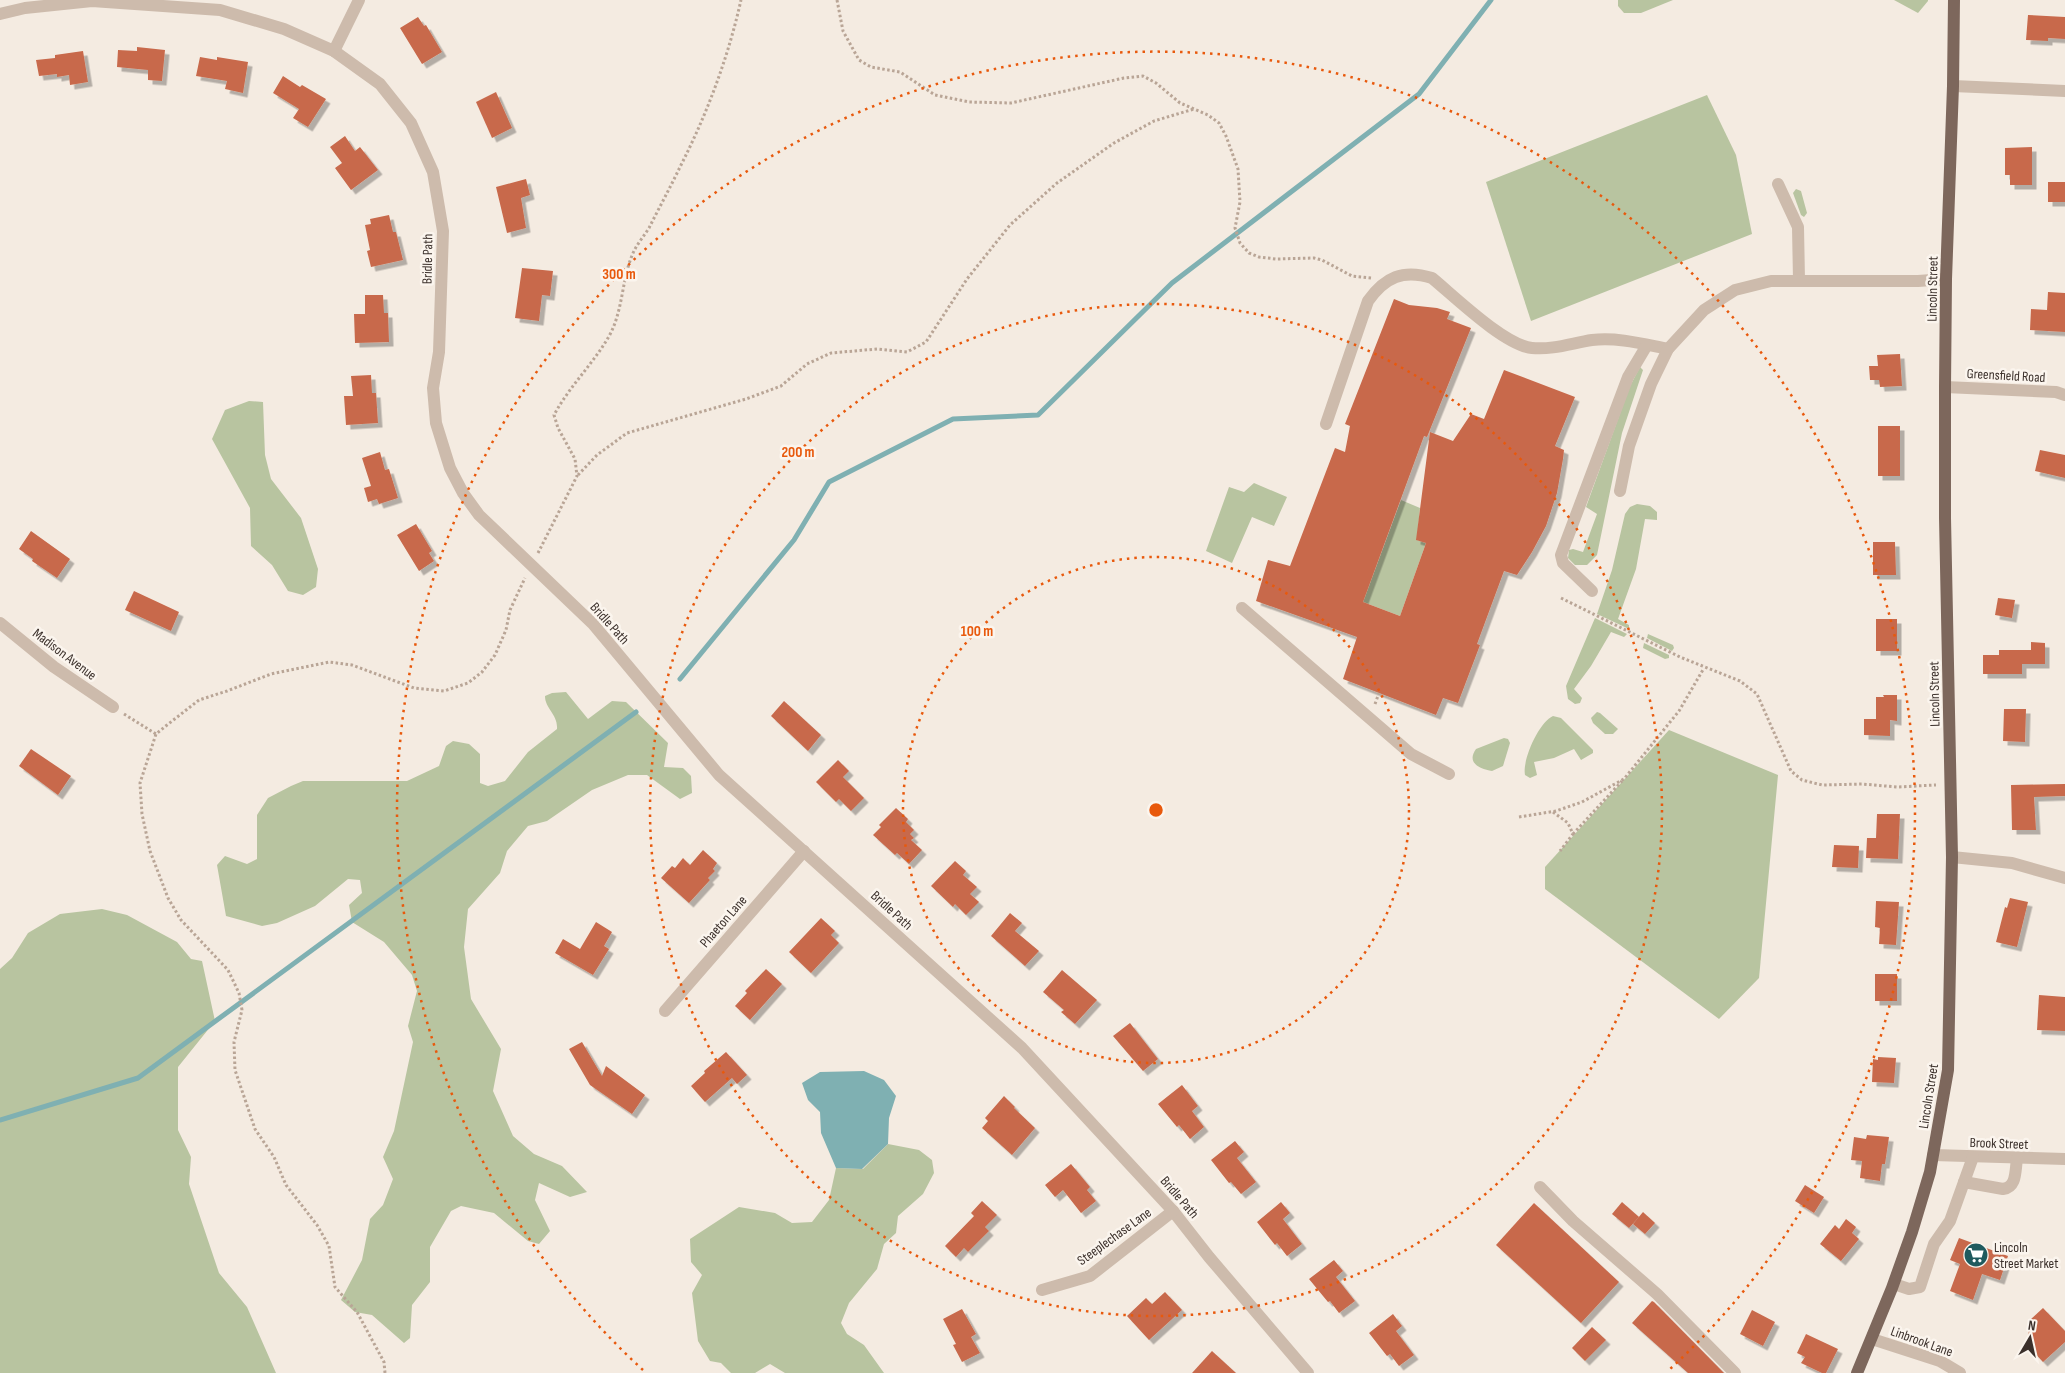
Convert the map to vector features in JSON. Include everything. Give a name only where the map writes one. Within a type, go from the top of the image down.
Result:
[{"type":"main road","name":"Lincoln Street","points":[[1857,1373],[1894,1284],[1930,1172],[1948,1070],[1952,857],[1945,527],[1946,279],[1954,0]]},
{"type":"street","points":[[334,51],[359,0]]},
{"type":"street","name":"Bridle Path","points":[[0,14],[25,8],[92,2],[220,10],[284,29],[334,51],[380,84],[412,123],[433,172],[443,231],[439,352],[433,388],[436,423],[450,468],[463,493],[479,515],[593,624],[719,775],[1022,1048],[1174,1211],[1209,1257],[1308,1373]]},
{"type":"street","points":[[1953,86],[2065,91]]},
{"type":"street","points":[[1778,184],[1798,227],[1800,252],[1799,280]]},
{"type":"street","points":[[1326,424],[1368,301],[1381,284],[1406,274],[1419,274],[1432,278],[1496,330],[1514,342],[1530,348],[1550,348],[1592,340],[1616,339],[1668,349]]},
{"type":"street","points":[[1620,491],[1629,446],[1651,384],[1668,349],[1704,310],[1735,290],[1772,281],[1946,279]]},
{"type":"street","points":[[1592,591],[1563,563],[1561,555],[1628,377],[1647,345]]},
{"type":"street","name":"Greensfield Road","points":[[1946,387],[2056,392],[2065,395]]},
{"type":"street","points":[[1242,608],[1410,754],[1449,774]]},
{"type":"street","name":"Madison Avenue","points":[[0,623],[54,667],[113,707]]},
{"type":"street","name":"Phaeton Lane","points":[[665,1011],[804,851]]},
{"type":"street","points":[[1952,857],[2012,863],[2065,878]]},
{"type":"street","name":"Brook Street","points":[[1933,1155],[2065,1160]]},
{"type":"street","points":[[1894,1284],[1910,1289],[1920,1287],[1934,1244],[1950,1221],[1973,1157]]},
{"type":"street","points":[[1964,1182],[2003,1189],[2009,1188],[2013,1183],[2016,1159]]},
{"type":"street","points":[[1540,1187],[1573,1221],[1657,1294],[1735,1373]]},
{"type":"street","name":"Steeplechase Lane","points":[[1042,1290],[1090,1276],[1174,1211]]},
{"type":"street","name":"Linbrook Lane","points":[[1872,1339],[1940,1361],[1960,1373]]},
{"type":"path","points":[[577,476],[575,459],[558,428],[554,415],[563,398],[584,373],[609,337],[619,315],[628,269],[634,251],[647,230],[700,126],[733,37],[741,0]]},
{"type":"path","points":[[837,0],[843,31],[859,60],[871,67],[900,72],[934,95],[969,102],[1011,103],[1124,78],[1143,76],[1156,83],[1180,103],[1208,114],[1219,123],[1238,168],[1240,202],[1236,228],[1240,244],[1249,252],[1260,257],[1276,259],[1314,258],[1352,276],[1388,281]]},
{"type":"path","points":[[385,1373],[384,1362],[357,1312],[335,1287],[329,1246],[317,1225],[286,1185],[274,1157],[255,1129],[244,1102],[235,1070],[234,1052],[234,1042],[242,1010],[239,993],[228,970],[182,920],[168,898],[150,850],[142,814],[140,783],[156,734],[199,700],[271,674],[329,662],[352,665],[414,688],[444,691],[468,683],[482,672],[495,656],[506,630],[510,610],[577,476],[597,455],[627,433],[746,399],[781,386],[806,364],[831,353],[877,349],[907,352],[926,342],[967,279],[1010,225],[1056,183],[1114,143],[1154,121],[1194,109]]},
{"type":"path","points":[[1561,598],[1704,668],[1740,681],[1757,694],[1791,771],[1802,780],[1822,785],[1862,784],[1897,787],[1951,784]]},
{"type":"path","points":[[1560,852],[1573,834],[1624,779],[1679,711],[1704,668]]},
{"type":"path","points":[[113,707],[156,734]]},
{"type":"path","points":[[1519,817],[1552,811],[1582,802],[1624,779]]},
{"type":"path","points":[[1552,811],[1568,823],[1573,834]]},
{"type":"green space","points":[[1618,0],[1673,0],[1641,13],[1624,13],[1618,6]]},
{"type":"green space","points":[[1894,0],[1928,0],[1928,1],[1918,13]]},
{"type":"green space","points":[[1707,95],[1736,155],[1752,234],[1531,321],[1486,182]]},
{"type":"green space","points":[[1796,189],[1801,191],[1807,213],[1804,217],[1801,215],[1793,193]]},
{"type":"green space","points":[[1640,367],[1643,370],[1622,433],[1597,555],[1587,565],[1575,565],[1568,558],[1569,550],[1573,549],[1583,552],[1597,514],[1586,507],[1630,386]]},
{"type":"green space","points":[[249,401],[263,402],[265,455],[271,479],[301,518],[318,569],[316,587],[303,595],[288,591],[272,565],[251,546],[250,508],[212,439],[225,410]]},
{"type":"green space","points":[[1254,483],[1287,497],[1274,526],[1252,517],[1232,563],[1206,551],[1229,487],[1244,492]]},
{"type":"green space","points":[[1401,500],[1420,508],[1417,540],[1426,543],[1400,616],[1363,602]]},
{"type":"green space","points":[[1637,504],[1650,506],[1657,512],[1657,520],[1645,519],[1636,569],[1618,619],[1629,625],[1629,629],[1597,614],[1612,570],[1625,514],[1630,507]]},
{"type":"green space","points":[[1595,618],[1627,634],[1624,637],[1611,632],[1591,666],[1574,689],[1582,698],[1580,703],[1575,704],[1568,699],[1566,686]]},
{"type":"green space","points":[[1648,634],[1673,645],[1674,648],[1672,651],[1647,638]]},
{"type":"green space","points":[[1644,643],[1669,655],[1669,658],[1665,659],[1643,648]]},
{"type":"green space","points":[[566,692],[588,719],[612,701],[626,702],[668,743],[664,767],[683,768],[691,776],[692,793],[680,799],[647,775],[628,775],[592,790],[547,821],[528,826],[507,851],[500,873],[468,909],[464,947],[471,999],[501,1049],[493,1091],[513,1136],[534,1154],[562,1166],[587,1192],[570,1197],[539,1183],[535,1200],[550,1231],[539,1244],[528,1241],[494,1213],[461,1206],[451,1211],[430,1247],[430,1282],[412,1305],[410,1338],[404,1343],[372,1315],[355,1312],[341,1300],[362,1260],[370,1219],[383,1205],[393,1179],[383,1157],[394,1131],[413,1042],[408,1026],[417,991],[412,975],[384,942],[352,922],[349,905],[362,893],[360,880],[348,879],[315,906],[277,923],[262,926],[226,916],[217,865],[225,856],[247,864],[257,859],[257,815],[268,798],[303,781],[407,781],[439,766],[446,746],[453,741],[469,744],[480,754],[480,783],[488,786],[505,781],[528,752],[557,729],[556,719],[547,705],[545,696],[552,693]]},
{"type":"green space","points":[[1597,712],[1618,729],[1613,734],[1605,734],[1593,723],[1591,718]]},
{"type":"green space","points":[[1553,716],[1561,718],[1593,750],[1593,753],[1581,760],[1574,749],[1554,758],[1534,762],[1537,775],[1530,778],[1525,775],[1529,751],[1537,733]]},
{"type":"green space","points":[[1669,730],[1778,775],[1759,978],[1719,1019],[1545,889],[1545,867]]},
{"type":"green space","points":[[1504,738],[1508,739],[1510,743],[1503,766],[1492,771],[1479,767],[1474,762],[1473,754],[1476,749]]},
{"type":"green space","points":[[102,909],[127,915],[177,942],[191,959],[202,961],[215,1021],[178,1067],[178,1130],[191,1157],[189,1184],[219,1273],[247,1307],[276,1373],[0,1373],[0,969],[12,958],[28,933],[60,914]]},
{"type":"green space","points":[[888,1144],[919,1150],[932,1160],[934,1173],[923,1194],[898,1216],[896,1233],[884,1244],[877,1269],[849,1303],[841,1323],[847,1334],[864,1345],[884,1373],[785,1373],[770,1364],[755,1373],[731,1373],[721,1363],[710,1361],[698,1341],[692,1293],[702,1275],[691,1262],[690,1239],[739,1207],[775,1213],[792,1223],[812,1222],[829,1200],[836,1168],[863,1169]]},
{"type":"water","points":[[864,1071],[884,1080],[896,1096],[889,1118],[888,1144],[862,1169],[836,1168],[821,1133],[820,1112],[808,1100],[802,1083],[820,1072]]},
{"type":"building","points":[[2028,15],[2065,17],[2065,39],[2048,38],[2048,41],[2026,40]]},
{"type":"building","points":[[418,17],[424,26],[426,25],[442,52],[422,64],[400,28]]},
{"type":"building","points":[[137,47],[165,50],[162,81],[148,80],[148,70],[117,67],[118,50],[137,51]]},
{"type":"building","points":[[83,51],[88,82],[70,85],[69,75],[57,77],[57,74],[39,76],[36,60],[55,58],[55,55]]},
{"type":"building","points":[[200,57],[217,60],[217,57],[248,62],[243,93],[225,89],[227,81],[196,76]]},
{"type":"building","points":[[283,76],[300,87],[302,85],[326,99],[308,127],[293,118],[299,109],[273,93]]},
{"type":"building","points":[[496,92],[512,128],[492,138],[476,102]]},
{"type":"building","points":[[345,136],[355,151],[360,147],[378,170],[351,190],[335,168],[342,163],[330,147]]},
{"type":"building","points":[[2032,147],[2032,185],[2010,185],[2010,175],[2005,175],[2005,148]]},
{"type":"building","points":[[526,179],[530,195],[521,198],[526,228],[507,233],[496,187]]},
{"type":"building","points":[[2048,182],[2065,182],[2065,202],[2048,202]]},
{"type":"building","points":[[389,215],[393,232],[396,232],[403,260],[371,267],[367,251],[370,250],[365,225],[371,224],[370,219]]},
{"type":"building","points":[[522,268],[553,271],[550,296],[542,295],[539,321],[515,318]]},
{"type":"building","points":[[2048,292],[2065,293],[2065,332],[2030,330],[2031,309],[2047,310]]},
{"type":"building","points":[[365,295],[383,295],[384,313],[388,313],[389,342],[355,343],[354,314],[365,314]]},
{"type":"building","points":[[1394,299],[1409,305],[1437,308],[1450,312],[1447,319],[1471,328],[1427,437],[1424,436],[1363,602],[1400,616],[1426,543],[1416,540],[1430,432],[1453,441],[1471,414],[1484,419],[1504,370],[1575,397],[1555,446],[1564,450],[1563,459],[1557,493],[1546,526],[1517,575],[1504,571],[1477,644],[1480,645],[1458,703],[1443,698],[1436,715],[1343,679],[1357,637],[1256,601],[1268,560],[1290,566],[1335,448],[1345,452],[1350,426],[1345,424]]},
{"type":"building","points":[[1900,354],[1902,386],[1880,387],[1879,380],[1870,380],[1869,366],[1878,366],[1877,355]]},
{"type":"building","points":[[371,375],[372,393],[376,393],[378,423],[346,425],[344,396],[353,396],[351,376]]},
{"type":"building","points":[[1878,426],[1900,426],[1900,476],[1878,476]]},
{"type":"building","points":[[2040,450],[2065,455],[2065,478],[2035,471]]},
{"type":"building","points":[[380,452],[385,470],[389,469],[398,498],[379,504],[377,499],[368,502],[364,488],[371,486],[362,458]]},
{"type":"building","points":[[416,524],[432,551],[429,553],[434,561],[419,571],[397,535]]},
{"type":"building","points":[[31,531],[70,559],[57,578],[32,561],[33,559],[19,549]]},
{"type":"building","points":[[1873,542],[1895,542],[1896,575],[1873,575]]},
{"type":"building","points":[[134,591],[179,612],[171,631],[125,610]]},
{"type":"building","points":[[1998,598],[2015,600],[2012,618],[1995,615]]},
{"type":"building","points":[[1876,619],[1897,619],[1897,651],[1876,651]]},
{"type":"building","points":[[2031,642],[2045,643],[2045,664],[2022,664],[2022,674],[1983,674],[1983,655],[1999,655],[1999,650],[2031,650]]},
{"type":"building","points":[[1883,695],[1897,695],[1897,721],[1890,720],[1890,736],[1864,735],[1864,719],[1876,719],[1876,697],[1884,697]]},
{"type":"building","points":[[784,701],[821,735],[808,751],[771,716]]},
{"type":"building","points":[[2004,709],[2026,709],[2025,742],[2003,741]]},
{"type":"building","points":[[31,749],[71,776],[58,795],[19,766]]},
{"type":"building","points":[[838,760],[849,771],[843,777],[864,798],[851,811],[839,799],[836,802],[816,782]]},
{"type":"building","points":[[2065,784],[2065,796],[2034,797],[2036,830],[2012,830],[2011,785]]},
{"type":"building","points":[[896,808],[908,819],[906,822],[914,830],[910,834],[914,838],[911,840],[922,850],[909,864],[897,853],[895,855],[873,835],[881,827],[879,825]]},
{"type":"building","points":[[1877,814],[1900,814],[1898,859],[1866,858],[1867,838],[1876,838]]},
{"type":"building","points":[[1834,845],[1859,846],[1858,868],[1832,867]]},
{"type":"building","points":[[703,850],[717,863],[713,869],[715,871],[708,878],[710,880],[689,903],[661,878],[672,866],[675,868],[683,858],[690,865]]},
{"type":"building","points":[[955,861],[966,871],[963,875],[977,887],[970,894],[979,902],[966,915],[955,904],[953,907],[931,886]]},
{"type":"building","points":[[2010,898],[2028,902],[2017,947],[1996,942],[2005,907],[2007,908]]},
{"type":"building","points":[[1876,901],[1899,902],[1896,945],[1879,944],[1880,928],[1875,927]]},
{"type":"building","points":[[1010,913],[1022,923],[1015,931],[1039,951],[1025,966],[991,936]]},
{"type":"building","points":[[821,918],[835,931],[831,935],[839,943],[811,973],[789,952]]},
{"type":"building","points":[[596,922],[612,932],[604,946],[609,949],[593,975],[555,953],[563,939],[580,949]]},
{"type":"building","points":[[766,969],[782,984],[750,1020],[735,1006],[747,993],[745,991]]},
{"type":"building","points":[[1062,970],[1097,1000],[1075,1024],[1061,1012],[1064,1010],[1043,992]]},
{"type":"building","points":[[1875,974],[1897,974],[1897,1001],[1875,1001]]},
{"type":"building","points":[[2039,995],[2065,997],[2065,1031],[2037,1030]]},
{"type":"building","points":[[1130,1023],[1158,1059],[1143,1071],[1113,1036]]},
{"type":"building","points":[[582,1042],[602,1076],[606,1066],[645,1095],[632,1114],[590,1085],[569,1049]]},
{"type":"building","points":[[726,1052],[747,1075],[737,1084],[732,1078],[705,1102],[691,1086],[705,1073],[704,1071]]},
{"type":"building","points":[[1878,1057],[1896,1058],[1894,1083],[1872,1082],[1873,1059],[1878,1060]]},
{"type":"building","points":[[1182,1085],[1198,1106],[1192,1111],[1204,1127],[1190,1139],[1158,1104]]},
{"type":"building","points":[[1004,1096],[1035,1128],[1012,1155],[982,1128],[988,1121],[985,1118]]},
{"type":"building","points":[[1867,1135],[1889,1137],[1880,1181],[1860,1178],[1862,1161],[1851,1160],[1854,1137],[1866,1139]]},
{"type":"building","points":[[1235,1141],[1244,1152],[1237,1158],[1256,1182],[1241,1194],[1231,1182],[1229,1183],[1211,1160]]},
{"type":"building","points":[[1071,1164],[1090,1187],[1087,1190],[1096,1201],[1081,1213],[1063,1190],[1055,1197],[1045,1185]]},
{"type":"building","points":[[1805,1185],[1824,1197],[1814,1213],[1795,1201]]},
{"type":"building","points":[[982,1201],[997,1215],[985,1227],[989,1231],[968,1252],[964,1248],[956,1257],[945,1246],[974,1216],[971,1213]]},
{"type":"building","points":[[1281,1202],[1290,1213],[1283,1219],[1302,1244],[1287,1256],[1277,1243],[1275,1245],[1257,1222]]},
{"type":"building","points":[[1622,1202],[1639,1217],[1629,1228],[1612,1214]]},
{"type":"building","points":[[1534,1203],[1619,1282],[1581,1323],[1496,1245]]},
{"type":"building","points":[[1643,1212],[1655,1223],[1645,1234],[1633,1224]]},
{"type":"building","points":[[1846,1219],[1856,1227],[1852,1233],[1859,1239],[1841,1261],[1820,1244],[1835,1225],[1839,1229]]},
{"type":"building","points":[[1959,1238],[2008,1256],[2000,1280],[1982,1274],[1973,1300],[1950,1291],[1960,1264],[1950,1260]]},
{"type":"building","points":[[1334,1260],[1343,1271],[1336,1277],[1355,1301],[1339,1313],[1309,1279]]},
{"type":"building","points":[[1165,1292],[1182,1310],[1149,1340],[1127,1316],[1146,1298],[1152,1304]]},
{"type":"building","points":[[1652,1301],[1724,1373],[1688,1373],[1632,1323]]},
{"type":"building","points":[[2043,1308],[2065,1331],[2065,1342],[2043,1362],[2029,1347],[2032,1344],[2028,1339],[2030,1320]]},
{"type":"building","points":[[962,1309],[976,1334],[971,1337],[980,1353],[962,1362],[953,1345],[956,1344],[943,1319]]},
{"type":"building","points":[[1752,1310],[1775,1322],[1763,1346],[1740,1334]]},
{"type":"building","points":[[1393,1314],[1402,1326],[1396,1331],[1414,1355],[1399,1366],[1390,1354],[1387,1356],[1369,1333]]},
{"type":"building","points":[[1592,1327],[1606,1340],[1585,1361],[1572,1348]]},
{"type":"building","points":[[1806,1334],[1838,1349],[1826,1373],[1801,1363],[1805,1357],[1797,1353]]},
{"type":"building","points":[[1212,1351],[1236,1373],[1192,1373]]},
{"type":"waterway","points":[[680,679],[794,540],[829,482],[953,419],[1038,415],[1172,283],[1419,94],[1491,0]]},
{"type":"waterway","points":[[0,1120],[138,1078],[636,712]]},
{"type":"place","name":"Lincoln Street Market","points":[[1976,1255]]}]
